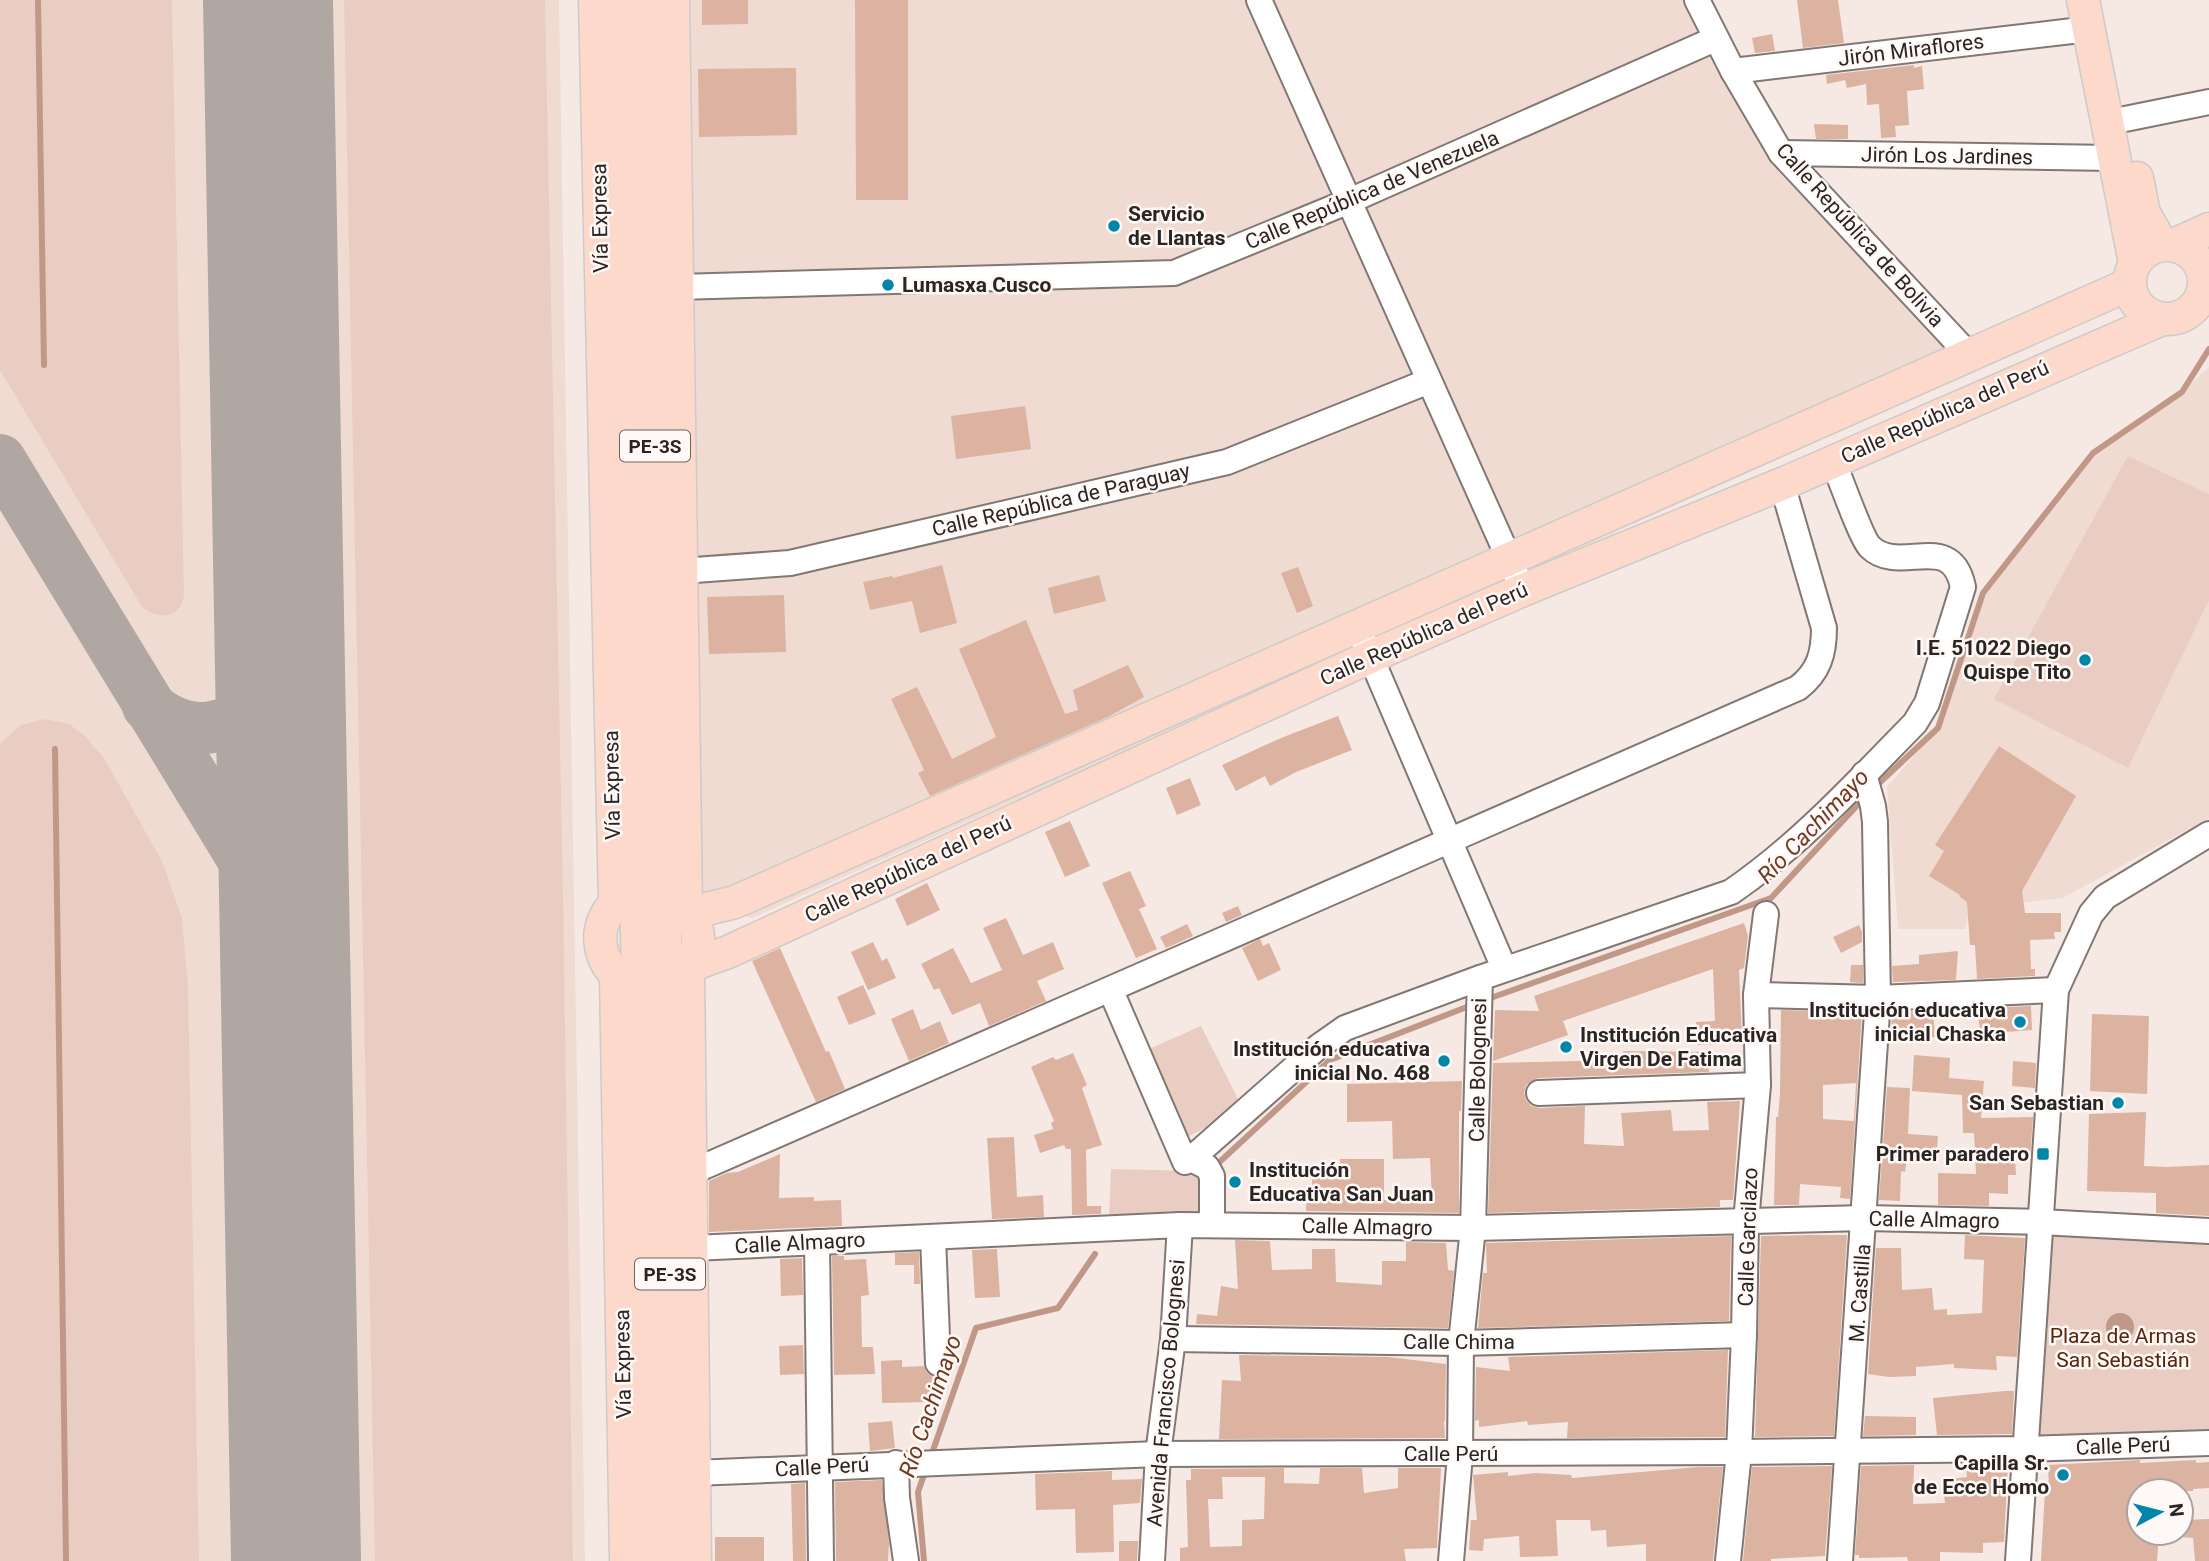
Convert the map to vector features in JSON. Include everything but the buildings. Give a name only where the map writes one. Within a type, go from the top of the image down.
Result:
[{"type":"main road","name":"Vía Expresa","points":[[595,0],[606,481],[658,901]]},
{"type":"main road","name":"Vía Expresa","points":[[619,0],[637,232]]},
{"type":"main road","name":"Vía Expresa","points":[[646,0],[637,232],[643,547],[658,901]]},
{"type":"main road","name":"Vía Expresa","points":[[658,901],[681,571],[673,0]]},
{"type":"main road","points":[[2086,15],[2113,158],[2132,273],[2133,296],[2140,307],[2150,315],[2162,318],[2181,316],[2190,311],[2202,294],[2206,279],[2191,254],[2168,245],[2144,213],[2102,0]]},
{"type":"main road","points":[[2132,273],[2151,248],[2168,245],[2209,229]]},
{"type":"main road","points":[[602,308],[637,232]]},
{"type":"main road","points":[[637,232],[678,296]]},
{"type":"main road","name":"Calle República del Perú","points":[[658,901],[735,902],[1969,355],[2132,273]]},
{"type":"main road","name":"Calle República del Perú","points":[[660,977],[728,952],[1372,656],[1523,590],[1782,484],[2162,318]]},
{"type":"main road","points":[[606,481],[643,547]]},
{"type":"main road","points":[[643,547],[680,481]]},
{"type":"main road","name":"Vía Expresa","points":[[658,901],[697,925],[697,952],[660,977],[606,963],[600,948],[600,932],[605,916],[658,901]]},
{"type":"main road","name":"Vía Expresa","points":[[660,977],[692,1172],[695,1561]]},
{"type":"main road","name":"Vía Expresa","points":[[626,1561],[660,977]]},
{"type":"main road","name":"Vía Expresa","points":[[649,1561],[660,977]]},
{"type":"main road","name":"Vía Expresa","points":[[660,977],[673,1561]]},
{"type":"street","points":[[1259,0],[1523,590]]},
{"type":"street","name":"Calle República de Bolivia","points":[[1697,0],[1715,39],[1781,153],[1969,355]]},
{"type":"street","name":"Jirón Miraflores","points":[[1733,71],[2086,15]]},
{"type":"street","name":"Calle República de Venezuela","points":[[678,296],[1174,273],[1348,202],[1715,39]]},
{"type":"street","points":[[2126,119],[2209,102]]},
{"type":"street","name":"Jirón Los Jardines","points":[[1781,153],[2113,158]]},
{"type":"street","name":"Calle República de Paraguay","points":[[681,571],[790,563],[1227,462],[1429,380]]},
{"type":"street","name":"Calle Bolognesi","points":[[1451,1561],[1460,1455],[1461,1343],[1473,1228],[1480,984],[1504,968],[1731,892],[1758,874],[1815,825],[1868,788],[1927,703],[1963,587],[1960,573],[1952,562],[1934,555],[1884,557],[1868,545],[1833,461]]},
{"type":"street","points":[[692,1172],[1111,991],[1798,688],[1811,678],[1819,662],[1824,645],[1824,628],[1782,484]]},
{"type":"street","points":[[1357,625],[1504,968]]},
{"type":"street","name":"M. Castilla","points":[[1840,1561],[1878,998],[1877,873],[1868,788]]},
{"type":"street","points":[[2018,1561],[2056,990],[2091,914],[2105,897],[2209,834]]},
{"type":"street","name":"Calle Garcilazo","points":[[1728,1561],[1739,1452],[1746,1222],[1758,1085],[1756,995],[1766,914]]},
{"type":"street","points":[[1203,1167],[1318,1047],[1345,1028],[1480,984]]},
{"type":"street","points":[[1756,995],[1878,998],[2056,990]]},
{"type":"street","points":[[1111,991],[1185,1162],[1203,1167]]},
{"type":"street","points":[[1539,1093],[1758,1085]]},
{"type":"street","points":[[1203,1167],[1212,1225]]},
{"type":"street","name":"Calle Almagro","points":[[693,1248],[1180,1225],[1473,1228],[1865,1219],[2041,1222],[2209,1231]]},
{"type":"street","name":"Avenida Francisco Bolognesi","points":[[1152,1561],[1158,1454],[1173,1339],[1180,1225]]},
{"type":"street","points":[[933,1237],[938,1363]]},
{"type":"street","points":[[817,1242],[821,1561]]},
{"type":"street","name":"Calle Chima","points":[[1173,1339],[1461,1343],[1744,1335]]},
{"type":"street","name":"Calle Perú","points":[[694,1473],[1158,1454],[1460,1455],[1848,1451],[2209,1443]]},
{"type":"street","points":[[906,1464],[897,1498],[906,1561]]},
{"type":"shaded area","points":[[0,0],[559,0],[585,1561],[0,1561]]},
{"type":"shaded area","points":[[653,0],[1706,0],[1772,140],[1987,366],[752,918],[670,896]]},
{"type":"shaded area","name":"I.E. 51022 Diego Quispe Tito","points":[[2209,367],[2209,818],[2063,898],[1970,909],[1965,929],[1898,929],[1887,787],[1938,728],[1983,593],[2093,453],[2182,392]]},
{"type":"shaded area","points":[[2120,1313],[2130,1317],[2134,1327],[2130,1337],[2120,1341],[2110,1337],[2106,1327],[2110,1317]]},
{"type":"green space","points":[[0,0],[172,0],[184,596],[178,609],[168,615],[155,614],[142,607],[0,370]]},
{"type":"green space","points":[[344,0],[545,0],[573,1561],[375,1561]]},
{"type":"green space","points":[[2128,456],[2209,494],[2209,600],[2128,768],[1994,699]]},
{"type":"green space","points":[[44,719],[69,724],[84,735],[104,758],[163,863],[182,919],[188,985],[199,1561],[0,1561],[0,744],[21,725]]},
{"type":"green space","points":[[1201,1026],[1243,1109],[1185,1138],[1147,1050]]},
{"type":"green space","points":[[1111,1169],[1198,1171],[1202,1217],[1109,1221]]},
{"type":"green space","name":"Plaza de Armas San Sebastián","points":[[2046,1235],[2209,1243],[2209,1438],[2031,1442]]},
{"type":"waterway","points":[[38,0],[44,365]]},
{"type":"waterway","name":"Río Cachimayo","points":[[1875,787],[1938,728],[1983,593],[2093,453],[2182,392],[2209,349]]},
{"type":"waterway","points":[[55,749],[66,1561]]},
{"type":"waterway","name":"Río Cachimayo","points":[[1485,1000],[1771,898],[1865,797]]},
{"type":"waterway","name":"Río Cachimayo","points":[[1213,1168],[1330,1060],[1472,1005]]},
{"type":"waterway","name":"Río Cachimayo","points":[[931,1456],[976,1328],[1058,1308],[1095,1254]]},
{"type":"waterway","name":"Río Cachimayo","points":[[924,1561],[918,1492],[926,1469]]},
{"type":"taxiway","points":[[0,460],[285,928]]},
{"type":"taxiway","points":[[148,706],[182,726],[198,728],[230,722],[280,698]]},
{"type":"runway","points":[[268,0],[296,1561]]},
{"type":"place","name":"Servicio de Llantas","points":[[1114,226]]},
{"type":"place","name":"Lumasxa Cusco","points":[[888,285]]},
{"type":"place","name":"I.E. 51022 Diego Quispe Tito","points":[[2085,660]]},
{"type":"place","name":"Institución educativa inicial Chaska","points":[[2020,1022]]},
{"type":"place","name":"Institución Educativa Virgen De Fatima","points":[[1566,1047]]},
{"type":"place","name":"Institución educativa inicial No. 468","points":[[1444,1061]]},
{"type":"place","name":"San Sebastian","points":[[2118,1103]]},
{"type":"place","name":"Primer paradero","points":[[2043,1154]]},
{"type":"place","name":"Institución Educativa San Juan","points":[[1235,1182]]},
{"type":"place","name":"Capilla Sr. de Ecce Homo","points":[[2063,1475]]}]
